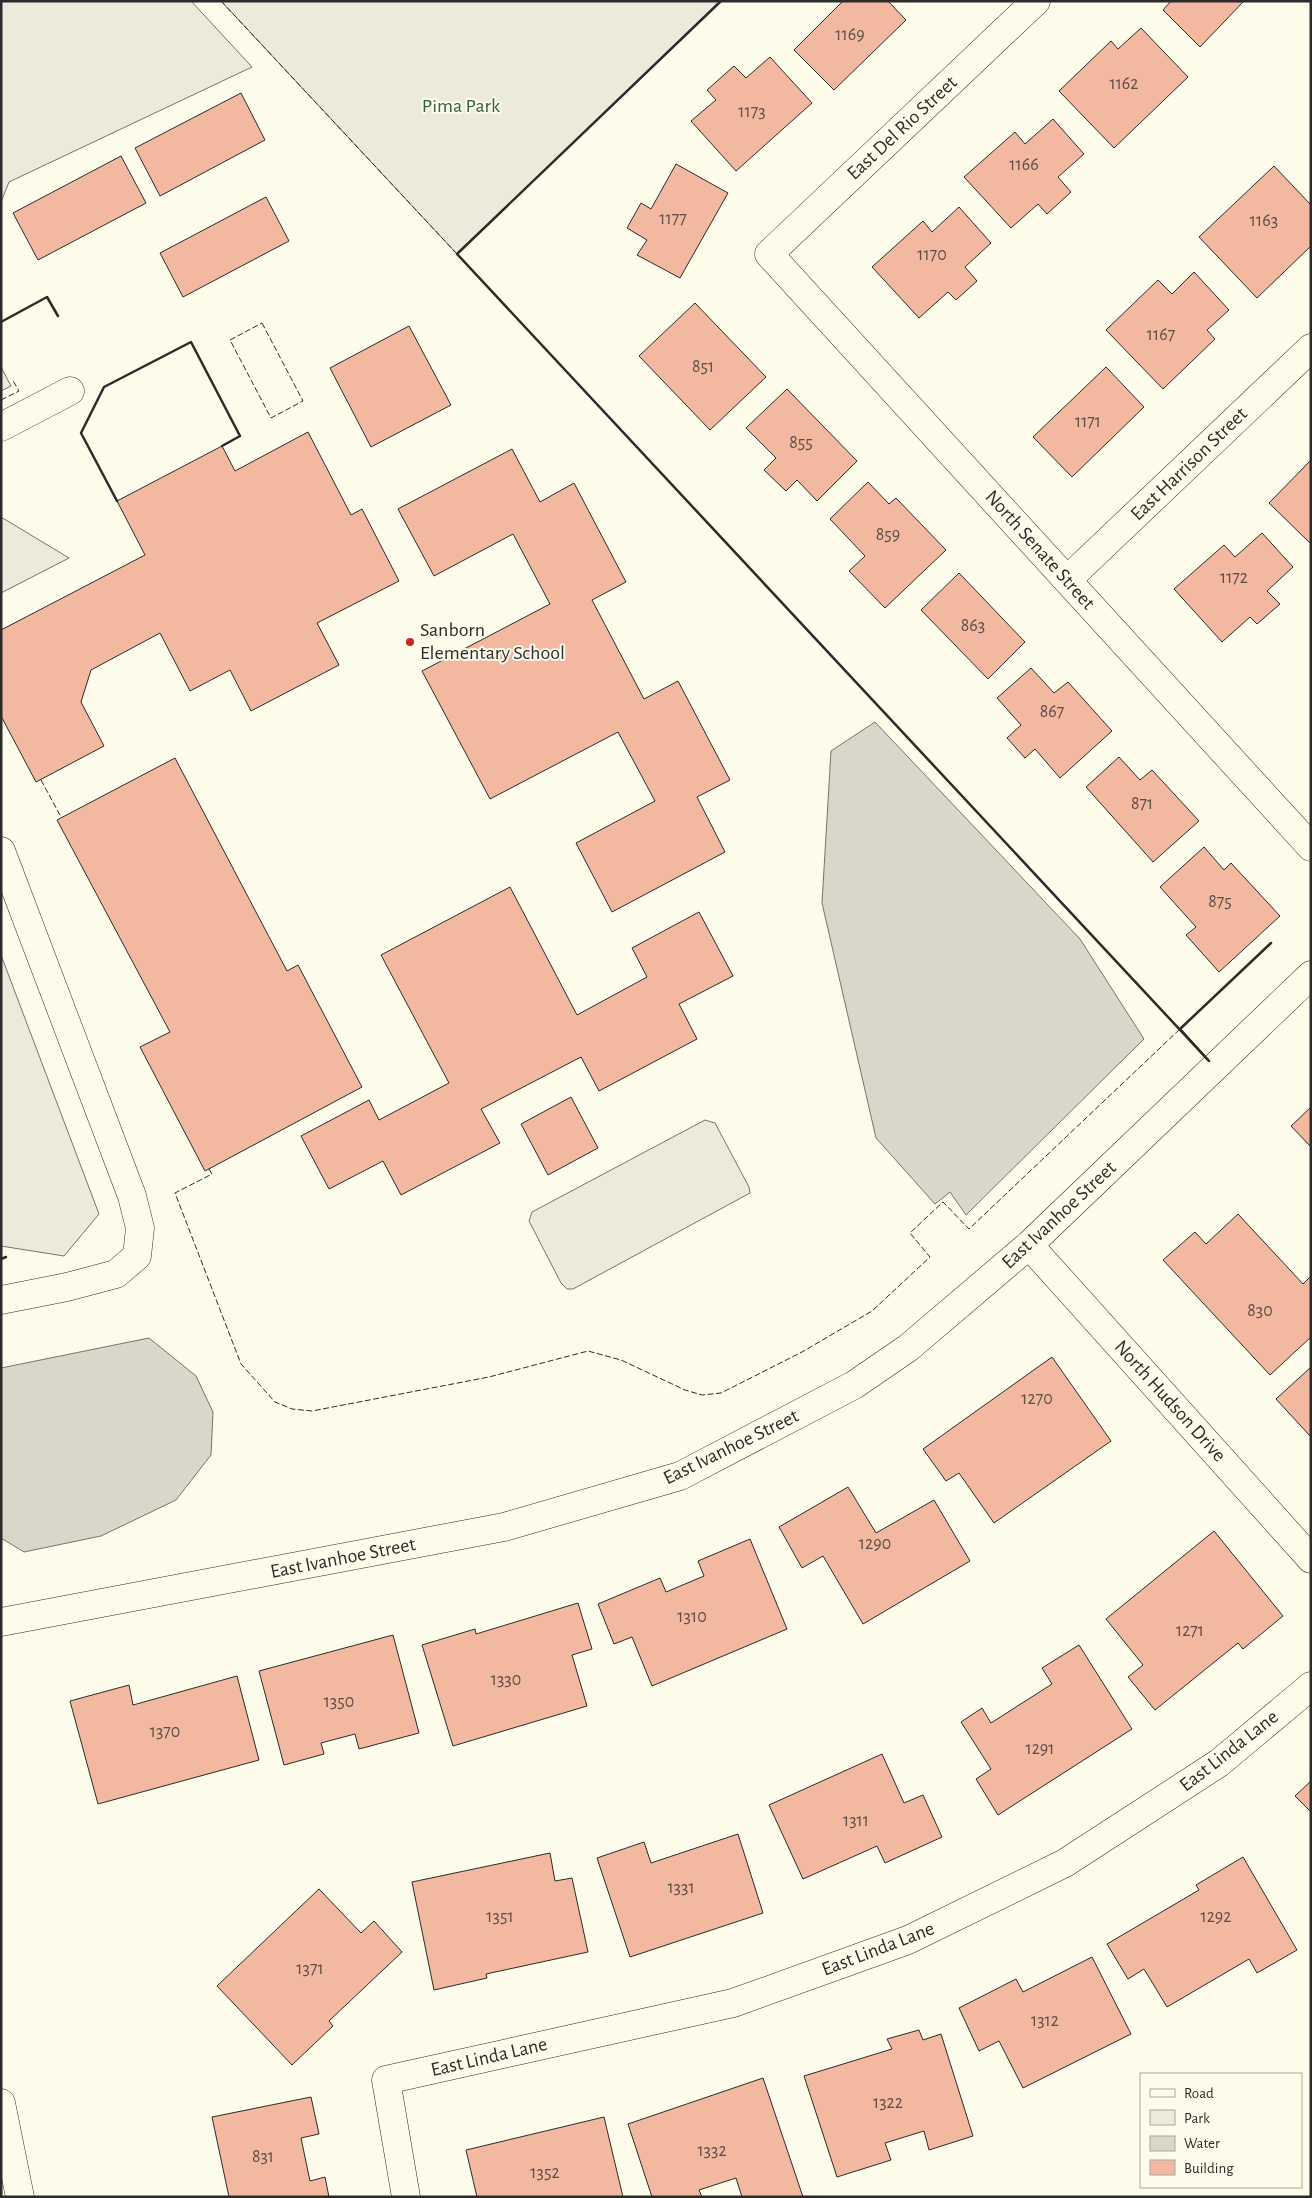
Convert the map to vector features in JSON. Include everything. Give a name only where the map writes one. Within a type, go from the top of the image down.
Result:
[{"type":"street","name":"East Del Rio Street","points":[[769,254],[1036,1]]},
{"type":"street","name":"North Senate Street","points":[[769,254],[1311,847]]},
{"type":"street","name":"East Harrison Street","points":[[1067,580],[1311,348]]},
{"type":"street","points":[[1,427],[70,391]]},
{"type":"street","points":[[1,851],[132,1196],[140,1228],[137,1256],[116,1274],[67,1287],[1,1300]]},
{"type":"street","name":"East Ivanhoe Street","points":[[1,1622],[504,1527],[680,1476],[854,1385],[908,1348],[1029,1245],[1311,974]]},
{"type":"street","name":"North Hudson Drive","points":[[1029,1245],[1311,1559]]},
{"type":"street","name":"East Linda Lane","points":[[406,2197],[386,2080],[733,2003],[908,1940],[1065,1863],[1220,1763],[1311,1686]]},
{"type":"street","points":[[1,2103],[20,2197]]},
{"type":"green space","points":[[1,1],[191,1],[252,67],[9,182],[1,202]]},
{"type":"green space","name":"Pima Park","points":[[221,1],[721,1],[457,254]]},
{"type":"green space","points":[[1,367],[11,386],[1,391]]},
{"type":"green space","points":[[705,1120],[715,1123],[749,1187],[750,1193],[573,1289],[567,1289],[561,1283],[529,1221],[532,1212]]},
{"type":"shaded area","points":[[1,517],[69,558],[1,593]]},
{"type":"shaded area","points":[[1,955],[99,1214],[64,1256],[1,1246]]},
{"type":"water","points":[[875,722],[1080,939],[1144,1039],[966,1215],[950,1192],[935,1204],[876,1138],[822,903],[831,751]]},
{"type":"water","points":[[149,1338],[196,1376],[213,1412],[211,1455],[176,1500],[101,1536],[24,1552],[1,1538],[1,1368]]},
{"type":"building","points":[[843,1],[888,1],[906,20],[834,90],[794,50]]},
{"type":"building","points":[[1171,1],[1244,1],[1200,47],[1163,10]]},
{"type":"building","points":[[1141,28],[1188,77],[1114,148],[1059,91],[1111,41],[1118,49]]},
{"type":"building","points":[[770,57],[812,103],[736,171],[691,121],[716,100],[707,90],[734,66],[746,78]]},
{"type":"building","points":[[241,93],[265,140],[160,196],[135,148]]},
{"type":"building","points":[[1053,119],[1084,154],[1058,177],[1071,192],[1047,214],[1038,204],[1011,228],[964,177],[1015,132],[1025,144]]},
{"type":"building","points":[[121,156],[146,203],[38,260],[13,213]]},
{"type":"building","points":[[676,164],[728,193],[680,278],[637,255],[647,240],[627,228],[641,203],[651,209]]},
{"type":"building","points":[[1274,166],[1311,205],[1311,246],[1257,298],[1199,237]]},
{"type":"building","points":[[266,197],[289,241],[183,297],[160,253]]},
{"type":"building","points":[[959,207],[991,243],[965,267],[977,281],[956,300],[948,292],[919,318],[872,267],[923,221],[932,232]]},
{"type":"building","points":[[1194,272],[1229,310],[1207,330],[1215,339],[1163,389],[1106,330],[1158,280],[1172,294]]},
{"type":"building","points":[[695,303],[766,377],[710,430],[639,356]]},
{"type":"building","points":[[409,326],[451,405],[371,447],[330,368]]},
{"type":"building","points":[[1106,367],[1144,407],[1072,477],[1033,437]]},
{"type":"building","points":[[787,389],[857,461],[817,501],[797,480],[786,491],[764,470],[776,458],[746,428]]},
{"type":"building","points":[[308,432],[351,515],[362,509],[399,581],[317,623],[339,665],[251,711],[230,670],[190,691],[160,633],[91,670],[81,702],[104,746],[36,782],[1,716],[1,630],[145,555],[117,501],[222,446],[235,471]]},
{"type":"building","points":[[512,449],[540,502],[574,483],[626,582],[592,600],[644,699],[678,681],[730,780],[697,797],[725,852],[612,912],[576,843],[655,801],[618,732],[490,799],[422,671],[550,604],[513,534],[434,576],[398,509]]},
{"type":"building","points":[[1311,460],[1311,544],[1269,503]]},
{"type":"building","points":[[868,482],[889,504],[896,498],[946,550],[885,608],[849,571],[865,556],[830,519]]},
{"type":"building","points":[[1262,533],[1293,567],[1267,591],[1280,604],[1257,624],[1250,617],[1222,642],[1174,589],[1224,545],[1235,557]]},
{"type":"building","points":[[959,573],[1025,642],[988,679],[921,610]]},
{"type":"building","points":[[1031,668],[1054,693],[1068,682],[1112,731],[1060,778],[1035,749],[1025,758],[1007,738],[1021,725],[997,698]]},
{"type":"building","points":[[1119,757],[1140,780],[1152,770],[1199,821],[1153,862],[1086,787]]},
{"type":"building","points":[[175,758],[287,971],[298,965],[362,1087],[205,1171],[140,1047],[170,1032],[57,820]]},
{"type":"building","points":[[1204,847],[1224,870],[1231,863],[1280,916],[1219,972],[1186,935],[1196,927],[1160,887]]},
{"type":"building","points":[[510,887],[577,1015],[647,977],[632,948],[699,912],[733,976],[679,1004],[697,1039],[599,1091],[581,1057],[481,1109],[500,1143],[401,1195],[383,1161],[329,1189],[301,1136],[369,1100],[379,1120],[449,1083],[381,955]]},
{"type":"building","points":[[571,1097],[598,1148],[548,1175],[521,1124]]},
{"type":"building","points":[[1311,1107],[1311,1147],[1291,1126]]},
{"type":"building","points":[[1238,1214],[1303,1284],[1311,1276],[1311,1337],[1270,1375],[1163,1260],[1195,1232],[1206,1244]]},
{"type":"building","points":[[1052,1357],[1111,1441],[994,1523],[959,1473],[946,1481],[923,1449]]},
{"type":"building","points":[[1311,1369],[1311,1437],[1276,1399]]},
{"type":"building","points":[[848,1487],[876,1533],[934,1500],[970,1561],[863,1624],[823,1556],[802,1568],[779,1527]]},
{"type":"building","points":[[1214,1531],[1283,1616],[1243,1649],[1238,1643],[1155,1710],[1128,1677],[1143,1665],[1106,1619]]},
{"type":"building","points":[[750,1539],[787,1629],[652,1686],[632,1637],[614,1644],[598,1604],[660,1578],[666,1592],[704,1576],[698,1561]]},
{"type":"building","points":[[578,1603],[592,1649],[572,1655],[587,1706],[453,1746],[422,1645],[475,1629],[476,1634]]},
{"type":"building","points":[[393,1635],[419,1733],[359,1749],[355,1734],[321,1743],[324,1754],[284,1765],[259,1671]]},
{"type":"building","points":[[1079,1645],[1132,1729],[998,1815],[976,1779],[991,1769],[961,1722],[982,1708],[991,1723],[1052,1684],[1042,1668]]},
{"type":"building","points":[[237,1676],[259,1760],[98,1804],[70,1701],[129,1685],[133,1705]]},
{"type":"building","points":[[882,1754],[904,1803],[923,1795],[942,1837],[885,1863],[877,1846],[803,1879],[769,1805]]},
{"type":"building","points":[[1311,1781],[1311,1812],[1295,1796]]},
{"type":"building","points":[[738,1834],[763,1913],[630,1957],[597,1858],[644,1842],[651,1863]]},
{"type":"building","points":[[550,1853],[555,1881],[572,1878],[588,1952],[486,1974],[487,1978],[434,1990],[412,1882]]},
{"type":"building","points":[[1243,1857],[1297,1950],[1257,1973],[1249,1959],[1167,2007],[1144,1969],[1128,1979],[1107,1944],[1199,1890],[1196,1885]]},
{"type":"building","points":[[319,1889],[361,1933],[374,1921],[402,1952],[329,2021],[333,2026],[292,2065],[217,1986]]},
{"type":"building","points":[[1092,1957],[1131,2034],[1023,2088],[999,2041],[979,2051],[959,2008],[1016,1979],[1023,1992]]},
{"type":"building","points":[[919,2030],[923,2040],[941,2034],[973,2136],[929,2150],[924,2131],[885,2143],[891,2160],[837,2177],[804,2076],[892,2049],[887,2039]]},
{"type":"building","points":[[763,2078],[803,2197],[742,2197],[736,2178],[699,2190],[702,2197],[652,2197],[628,2124]]},
{"type":"building","points":[[311,2097],[319,2134],[301,2138],[310,2181],[325,2177],[329,2197],[229,2197],[212,2117]]},
{"type":"building","points":[[604,2117],[623,2197],[477,2197],[466,2150]]},
{"type":"fence","points":[[221,1],[457,254]]},
{"type":"fence","points":[[262,323],[303,401],[271,418],[230,340],[262,323]]},
{"type":"fence","points":[[1,400],[19,391],[12,379]]},
{"type":"fence","points":[[41,780],[61,817]]},
{"type":"fence","points":[[209,1169],[212,1174],[175,1193],[241,1364],[275,1402],[292,1409],[312,1411],[489,1377],[588,1351],[621,1360],[685,1390],[702,1395],[721,1393],[802,1352],[872,1311],[930,1257],[910,1233],[943,1202],[969,1229],[1180,1029]]},
{"type":"wall","points":[[721,1],[457,254],[1209,1061]]},
{"type":"wall","points":[[1,322],[47,297],[58,316]]},
{"type":"wall","points":[[117,501],[81,433],[104,387],[191,342],[240,436],[222,446]]},
{"type":"wall","points":[[1208,1060],[1180,1029],[1271,943]]},
{"type":"wall","points":[[1,1259],[6,1257]]},
{"type":"place","name":"Sanborn Elementary School","points":[[410,642]]}]
